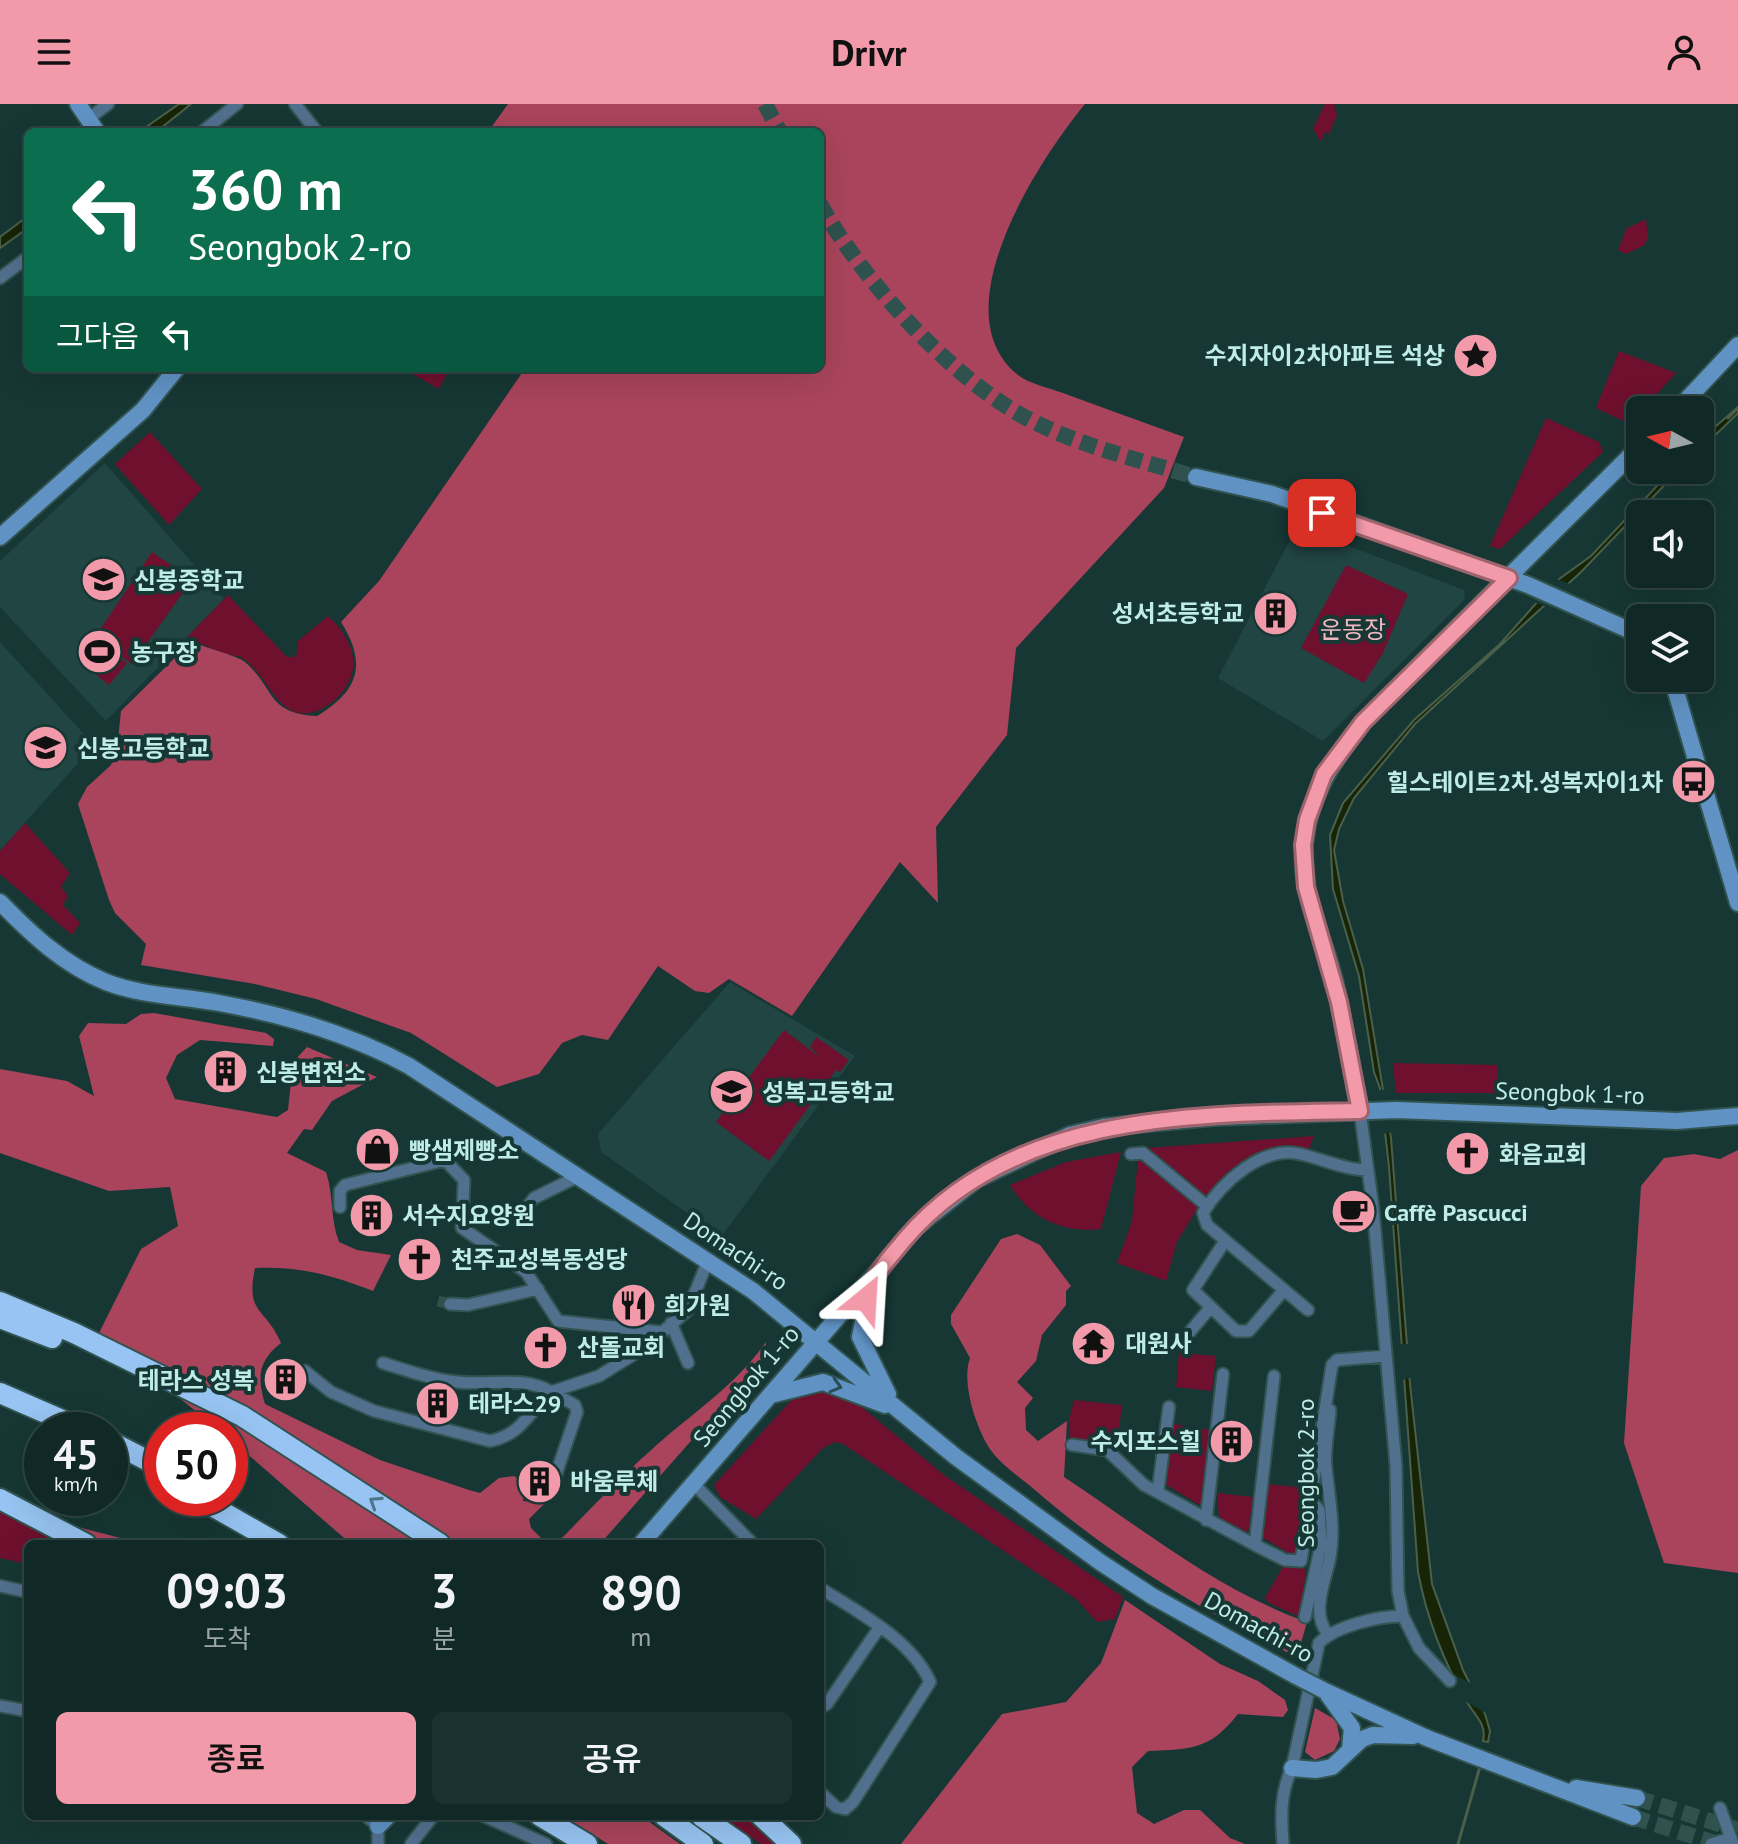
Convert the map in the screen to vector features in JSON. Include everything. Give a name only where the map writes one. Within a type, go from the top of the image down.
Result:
[{"type":"highway","points":[[0,1302],[74,1333],[242,1416],[433,1540]]},
{"type":"highway","points":[[0,1318],[171,1383]]},
{"type":"highway","points":[[0,1393],[44,1412]]},
{"type":"highway","points":[[0,1403],[24,1414]]},
{"type":"highway","points":[[0,1499],[78,1540]]},
{"type":"highway","points":[[230,1516],[272,1540]]},
{"type":"highway","points":[[248,1516],[289,1540]]},
{"type":"highway","points":[[547,1820],[587,1844]]},
{"type":"highway","points":[[670,1820],[703,1844]]},
{"type":"highway","points":[[707,1820],[741,1844]]},
{"type":"highway","points":[[765,1820],[791,1844]]},
{"type":"street","points":[[78,104],[92,125],[108,104]]},
{"type":"street","points":[[207,128],[237,104]]},
{"type":"street","points":[[295,104],[314,128]]},
{"type":"street","points":[[0,278],[24,260]]},
{"type":"street","points":[[1690,396],[1738,345]]},
{"type":"street","points":[[0,537],[143,410],[174,372]]},
{"type":"street","points":[[1450,1681],[1419,1648],[1403,1616],[1398,1591],[1396,1466],[1368,1170],[1366,1111],[1306,887],[1303,845],[1307,820],[1324,774],[1363,722],[1626,460]]},
{"type":"street","points":[[1196,477],[1272,494],[1528,585],[1626,628]]},
{"type":"street","points":[[1676,692],[1738,903]]},
{"type":"street","name":"Domachi-ro","points":[[0,902],[68,962],[108,982],[136,991],[281,1015],[394,1058],[753,1291],[897,1409],[1100,1562],[1152,1596],[1325,1691],[1427,1738],[1539,1781]]},
{"type":"street","name":"Seongbok 1-ro","points":[[645,1540],[916,1227],[944,1201],[1020,1156],[1070,1135],[1104,1127],[1215,1117],[1399,1110],[1687,1122],[1738,1116]]},
{"type":"street","points":[[1308,1310],[1207,1225],[1203,1213],[1239,1173],[1282,1152],[1368,1170]]},
{"type":"street","points":[[1131,1154],[1143,1153],[1207,1206]]},
{"type":"street","points":[[340,1207],[340,1191],[345,1185],[445,1160],[464,1180],[462,1228],[526,1272],[562,1324],[660,1332]]},
{"type":"street","points":[[521,1215],[534,1198],[579,1176]]},
{"type":"street","points":[[1225,1241],[1193,1290],[1210,1308],[1243,1333],[1249,1331],[1284,1290]]},
{"type":"street","points":[[305,1371],[331,1392],[374,1411],[490,1441],[506,1438],[518,1430],[551,1392],[599,1376],[644,1348],[688,1310],[707,1263]]},
{"type":"street","points":[[871,1279],[860,1337],[897,1409]]},
{"type":"street","points":[[450,1304],[468,1305],[538,1289]]},
{"type":"street","points":[[1189,1333],[1210,1308]]},
{"type":"street","points":[[671,1323],[688,1363]]},
{"type":"street","name":"Seongbok 2-ro","points":[[1328,1634],[1322,1627],[1320,1610],[1331,1541],[1331,1495],[1326,1465],[1333,1393],[1327,1384],[1337,1360],[1386,1356]]},
{"type":"street","points":[[383,1363],[449,1381],[537,1383],[575,1405],[576,1422],[556,1464],[550,1492]]},
{"type":"street","points":[[1206,1520],[1223,1374]]},
{"type":"street","points":[[1255,1545],[1274,1376]]},
{"type":"street","points":[[773,1395],[823,1382],[897,1409]]},
{"type":"street","points":[[1301,1561],[1327,1384]]},
{"type":"street","points":[[1158,1490],[1169,1407]]},
{"type":"street","points":[[1072,1445],[1107,1450],[1144,1485],[1285,1560],[1316,1562]]},
{"type":"street","points":[[694,1484],[749,1540]]},
{"type":"street","points":[[1305,1617],[1321,1545],[1319,1510],[1310,1500]]},
{"type":"street","points":[[0,1586],[24,1591]]},
{"type":"street","points":[[824,1591],[879,1628],[922,1663],[930,1682],[853,1802],[845,1809],[836,1807],[824,1796]]},
{"type":"street","points":[[1283,1844],[1283,1795],[1292,1768],[1315,1652],[1328,1634],[1390,1616],[1403,1616]]},
{"type":"street","points":[[824,1706],[879,1628]]},
{"type":"street","points":[[1325,1691],[1352,1728],[1350,1749]]},
{"type":"street","points":[[0,1706],[24,1709]]},
{"type":"street","points":[[1292,1768],[1324,1770],[1339,1764],[1350,1749],[1373,1735],[1427,1738]]},
{"type":"street","points":[[1539,1781],[1637,1798]]},
{"type":"street","points":[[1539,1781],[1633,1817]]},
{"type":"street","points":[[1711,1844],[1732,1841],[1720,1808]]},
{"type":"street","points":[[377,1820],[378,1844]]},
{"type":"street","points":[[411,1844],[430,1820]]},
{"type":"street","points":[[493,1820],[546,1844]]},
{"type":"shaded area","points":[[179,104],[191,104],[161,128],[145,128]]},
{"type":"shaded area","points":[[508,104],[1085,104],[1044,161],[1005,237],[992,276],[989,314],[996,348],[1018,375],[1028,381],[1184,437],[1164,488],[1016,648],[1007,735],[936,827],[938,903],[900,862],[792,1016],[729,979],[709,993],[695,991],[658,966],[608,1040],[582,1035],[562,1043],[539,1074],[497,1087],[411,1033],[316,999],[255,984],[141,965],[146,944],[115,913],[78,804],[87,787],[111,765],[117,749],[121,711],[191,642],[245,662],[280,705],[289,710],[317,716],[342,697],[350,687],[356,664],[349,637],[341,622],[379,581],[522,372],[824,372],[824,128],[491,128]]},
{"type":"shaded area","points":[[24,219],[24,231],[0,248],[0,237]]},
{"type":"shaded area","points":[[1738,407],[1738,413],[1714,436],[1714,428]]},
{"type":"shaded area","name":"신봉중학교","points":[[105,463],[224,599],[106,721],[0,607],[0,561]]},
{"type":"shaded area","points":[[1659,484],[1666,484],[1650,500],[1644,500]]},
{"type":"shaded area","points":[[1626,519],[1626,525],[1581,572],[1415,724],[1354,798],[1339,829],[1334,850],[1343,901],[1363,969],[1391,1138],[1410,1384],[1432,1584],[1463,1670],[1485,1714],[1490,1731],[1488,1742],[1483,1741],[1482,1725],[1458,1687],[1443,1655],[1418,1572],[1389,1167],[1380,1088],[1374,1072],[1359,976],[1333,889],[1330,835],[1343,803],[1414,720],[1500,644],[1555,582],[1591,556]]},
{"type":"shaded area","points":[[1297,526],[1464,590],[1465,599],[1323,741],[1218,678]]},
{"type":"shaded area","name":"신봉고등학교","points":[[0,642],[94,745],[0,851]]},
{"type":"shaded area","name":"성복고등학교","points":[[730,982],[855,1056],[721,1237],[601,1152],[598,1134]]},
{"type":"shaded area","points":[[154,1013],[266,1033],[274,1039],[273,1046],[200,1040],[177,1055],[166,1078],[175,1099],[277,1117],[288,1110],[293,1062],[307,1047],[377,1077],[332,1101],[312,1130],[304,1129],[287,1153],[326,1172],[339,1242],[357,1250],[391,1255],[373,1291],[315,1273],[286,1268],[255,1268],[255,1303],[281,1343],[268,1356],[261,1370],[265,1404],[380,1460],[469,1490],[480,1493],[499,1478],[514,1476],[525,1484],[523,1501],[545,1503],[529,1519],[531,1528],[543,1540],[453,1540],[268,1422],[99,1333],[141,1249],[178,1226],[170,1187],[109,1191],[0,1153],[0,1069],[67,1081],[94,1096],[79,1036],[88,1023],[126,1024],[141,1014]]},
{"type":"shaded area","points":[[1738,1150],[1738,1573],[1664,1563],[1624,1443],[1641,1186],[1664,1158],[1694,1154],[1720,1159]]},
{"type":"shaded area","points":[[1017,1234],[1040,1245],[1071,1286],[1066,1291],[1066,1305],[1042,1335],[1036,1361],[1017,1382],[1033,1398],[1025,1408],[1026,1430],[1038,1441],[1067,1421],[1064,1477],[1211,1576],[1274,1609],[1307,1622],[1297,1657],[1194,1602],[1128,1561],[1065,1515],[1005,1466],[990,1449],[971,1405],[967,1379],[970,1358],[951,1324],[951,1315],[1001,1239]]},
{"type":"shaded area","points":[[766,1342],[765,1357],[604,1540],[560,1540],[637,1463],[725,1387]]},
{"type":"shaded area","points":[[172,1392],[212,1412],[197,1412]]},
{"type":"shaded area","points":[[248,1433],[397,1526],[413,1540],[346,1540],[248,1455]]},
{"type":"shaded area","points":[[66,1524],[128,1540],[94,1540]]},
{"type":"shaded area","points":[[1125,1600],[1220,1664],[1258,1681],[1285,1700],[1288,1710],[1283,1717],[1238,1714],[1209,1741],[1188,1748],[1148,1751],[1132,1767],[1137,1813],[1154,1824],[1184,1810],[1200,1810],[1230,1838],[1245,1844],[901,1844],[1002,1714],[1066,1702],[1101,1663]]},
{"type":"shaded area","points":[[1315,1708],[1336,1720],[1340,1739],[1334,1751],[1315,1760],[1305,1752]]},
{"type":"shaded area","points":[[570,1820],[647,1820],[680,1844],[608,1844]]},
{"type":"green space","points":[[1325,104],[1334,104],[1337,115],[1329,134],[1325,132],[1321,142],[1313,129]]},
{"type":"green space","points":[[1646,219],[1648,237],[1645,245],[1626,254],[1618,250],[1626,229]]},
{"type":"green space","points":[[1619,351],[1676,373],[1655,396],[1626,396],[1626,422],[1596,408]]},
{"type":"green space","points":[[409,372],[448,372],[439,389]]},
{"type":"green space","points":[[1546,418],[1599,442],[1603,452],[1500,549],[1490,546]]},
{"type":"green space","points":[[150,432],[202,489],[169,525],[115,464]]},
{"type":"green space","points":[[152,552],[192,580],[132,664],[95,637]]},
{"type":"green space","name":"운동장","points":[[1346,565],[1408,594],[1383,653],[1364,683],[1301,648]]},
{"type":"green space","points":[[228,595],[287,657],[296,657],[298,641],[328,616],[343,633],[352,654],[352,674],[342,693],[314,712],[300,713],[289,709],[244,659],[188,636]]},
{"type":"green space","name":"농구장","points":[[96,640],[127,663],[109,685],[81,663]]},
{"type":"green space","points":[[25,823],[70,873],[61,887],[68,896],[63,905],[80,923],[72,935],[0,874],[0,851]]},
{"type":"green space","points":[[784,1030],[821,1058],[810,1047],[816,1037],[849,1060],[840,1072],[836,1070],[769,1161],[716,1122]]},
{"type":"green space","points":[[1393,1063],[1497,1065],[1497,1093],[1396,1093]]},
{"type":"green space","points":[[1314,1136],[1308,1151],[1284,1149],[1205,1197],[1146,1148]]},
{"type":"green space","points":[[1121,1152],[1101,1229],[1073,1228],[1048,1221],[1027,1206],[1010,1185],[1066,1162]]},
{"type":"green space","points":[[1138,1158],[1198,1207],[1177,1242],[1166,1281],[1117,1263],[1132,1221]]},
{"type":"green space","points":[[1179,1353],[1216,1356],[1212,1391],[1176,1387]]},
{"type":"green space","points":[[815,1390],[836,1391],[853,1400],[944,1475],[1123,1597],[1115,1619],[1097,1622],[1076,1599],[843,1444],[835,1442],[823,1448],[756,1519],[720,1497],[714,1485],[797,1394]]},
{"type":"green space","points":[[1074,1400],[1122,1405],[1116,1450],[1106,1444],[1070,1441],[1069,1420]]},
{"type":"green space","points":[[1173,1424],[1211,1430],[1201,1506],[1165,1484]]},
{"type":"green space","points":[[1268,1484],[1305,1488],[1294,1556],[1263,1538]]},
{"type":"green space","points":[[1217,1493],[1253,1497],[1248,1533],[1219,1517]]},
{"type":"green space","points":[[0,1509],[58,1540],[24,1540],[24,1563],[0,1558]]},
{"type":"green space","points":[[1284,1565],[1306,1569],[1300,1617],[1269,1603],[1265,1598]]},
{"type":"green space","points":[[727,1820],[759,1820],[785,1844],[761,1844]]},
{"type":"pier","points":[[1554,578],[1573,585],[1548,607],[1533,602]]},
{"type":"pier","points":[[1387,1089],[1394,1132],[1381,1134],[1376,1091]]},
{"type":"pier","points":[[1398,1344],[1412,1344],[1414,1377],[1401,1380]]},
{"type":"pier","points":[[1446,1671],[1475,1685],[1489,1715],[1461,1699]]},
{"type":"waterway","points":[[1728,418],[1738,408]]},
{"type":"waterway","points":[[1458,1844],[1481,1763]]},
{"type":"tunnel","points":[[765,104],[778,128]]},
{"type":"tunnel","points":[[824,211],[857,261],[905,318],[986,392],[1014,411],[1057,432],[1196,477]]},
{"type":"tunnel","points":[[438,1301],[450,1304]]},
{"type":"tunnel","points":[[1637,1798],[1738,1830]]},
{"type":"tunnel","points":[[1633,1817],[1718,1844]]},
{"type":"place","name":"수지자이2차아파트 석상","points":[[1476,355]]},
{"type":"place","name":"신봉중학교","points":[[103,580]]},
{"type":"place","name":"성서초등학교","points":[[1275,613]]},
{"type":"place","name":"농구장","points":[[100,652]]},
{"type":"place","name":"신봉고등학교","points":[[46,748]]},
{"type":"place","name":"힐스테이트2차.성복자이1차","points":[[1694,782]]},
{"type":"place","name":"신봉변전소","points":[[225,1072]]},
{"type":"place","name":"성복고등학교","points":[[731,1092]]},
{"type":"place","name":"빵샘제빵소","points":[[378,1150]]},
{"type":"place","name":"화음교회","points":[[1468,1154]]},
{"type":"place","name":"Caffè Pascucci","points":[[1353,1212]]},
{"type":"place","name":"서수지요양원","points":[[371,1215]]},
{"type":"place","name":"천주교성복동성당","points":[[420,1259]]},
{"type":"place","name":"희가원","points":[[633,1305]]},
{"type":"place","name":"대원사","points":[[1094,1343]]},
{"type":"place","name":"산돌교회","points":[[546,1347]]},
{"type":"place","name":"테라스 성복","points":[[285,1380]]},
{"type":"place","name":"테라스29","points":[[437,1403]]},
{"type":"place","name":"수지포스힐","points":[[1232,1441]]},
{"type":"place","name":"바움루체","points":[[539,1481]]},
{"type":"route","points":[[866,1299],[871,1279],[916,1227],[944,1201],[1020,1156],[1070,1135],[1104,1127],[1215,1117],[1360,1111],[1339,1002],[1306,887],[1303,845],[1307,820],[1324,774],[1363,722],[1509,578],[1322,513]]}]
